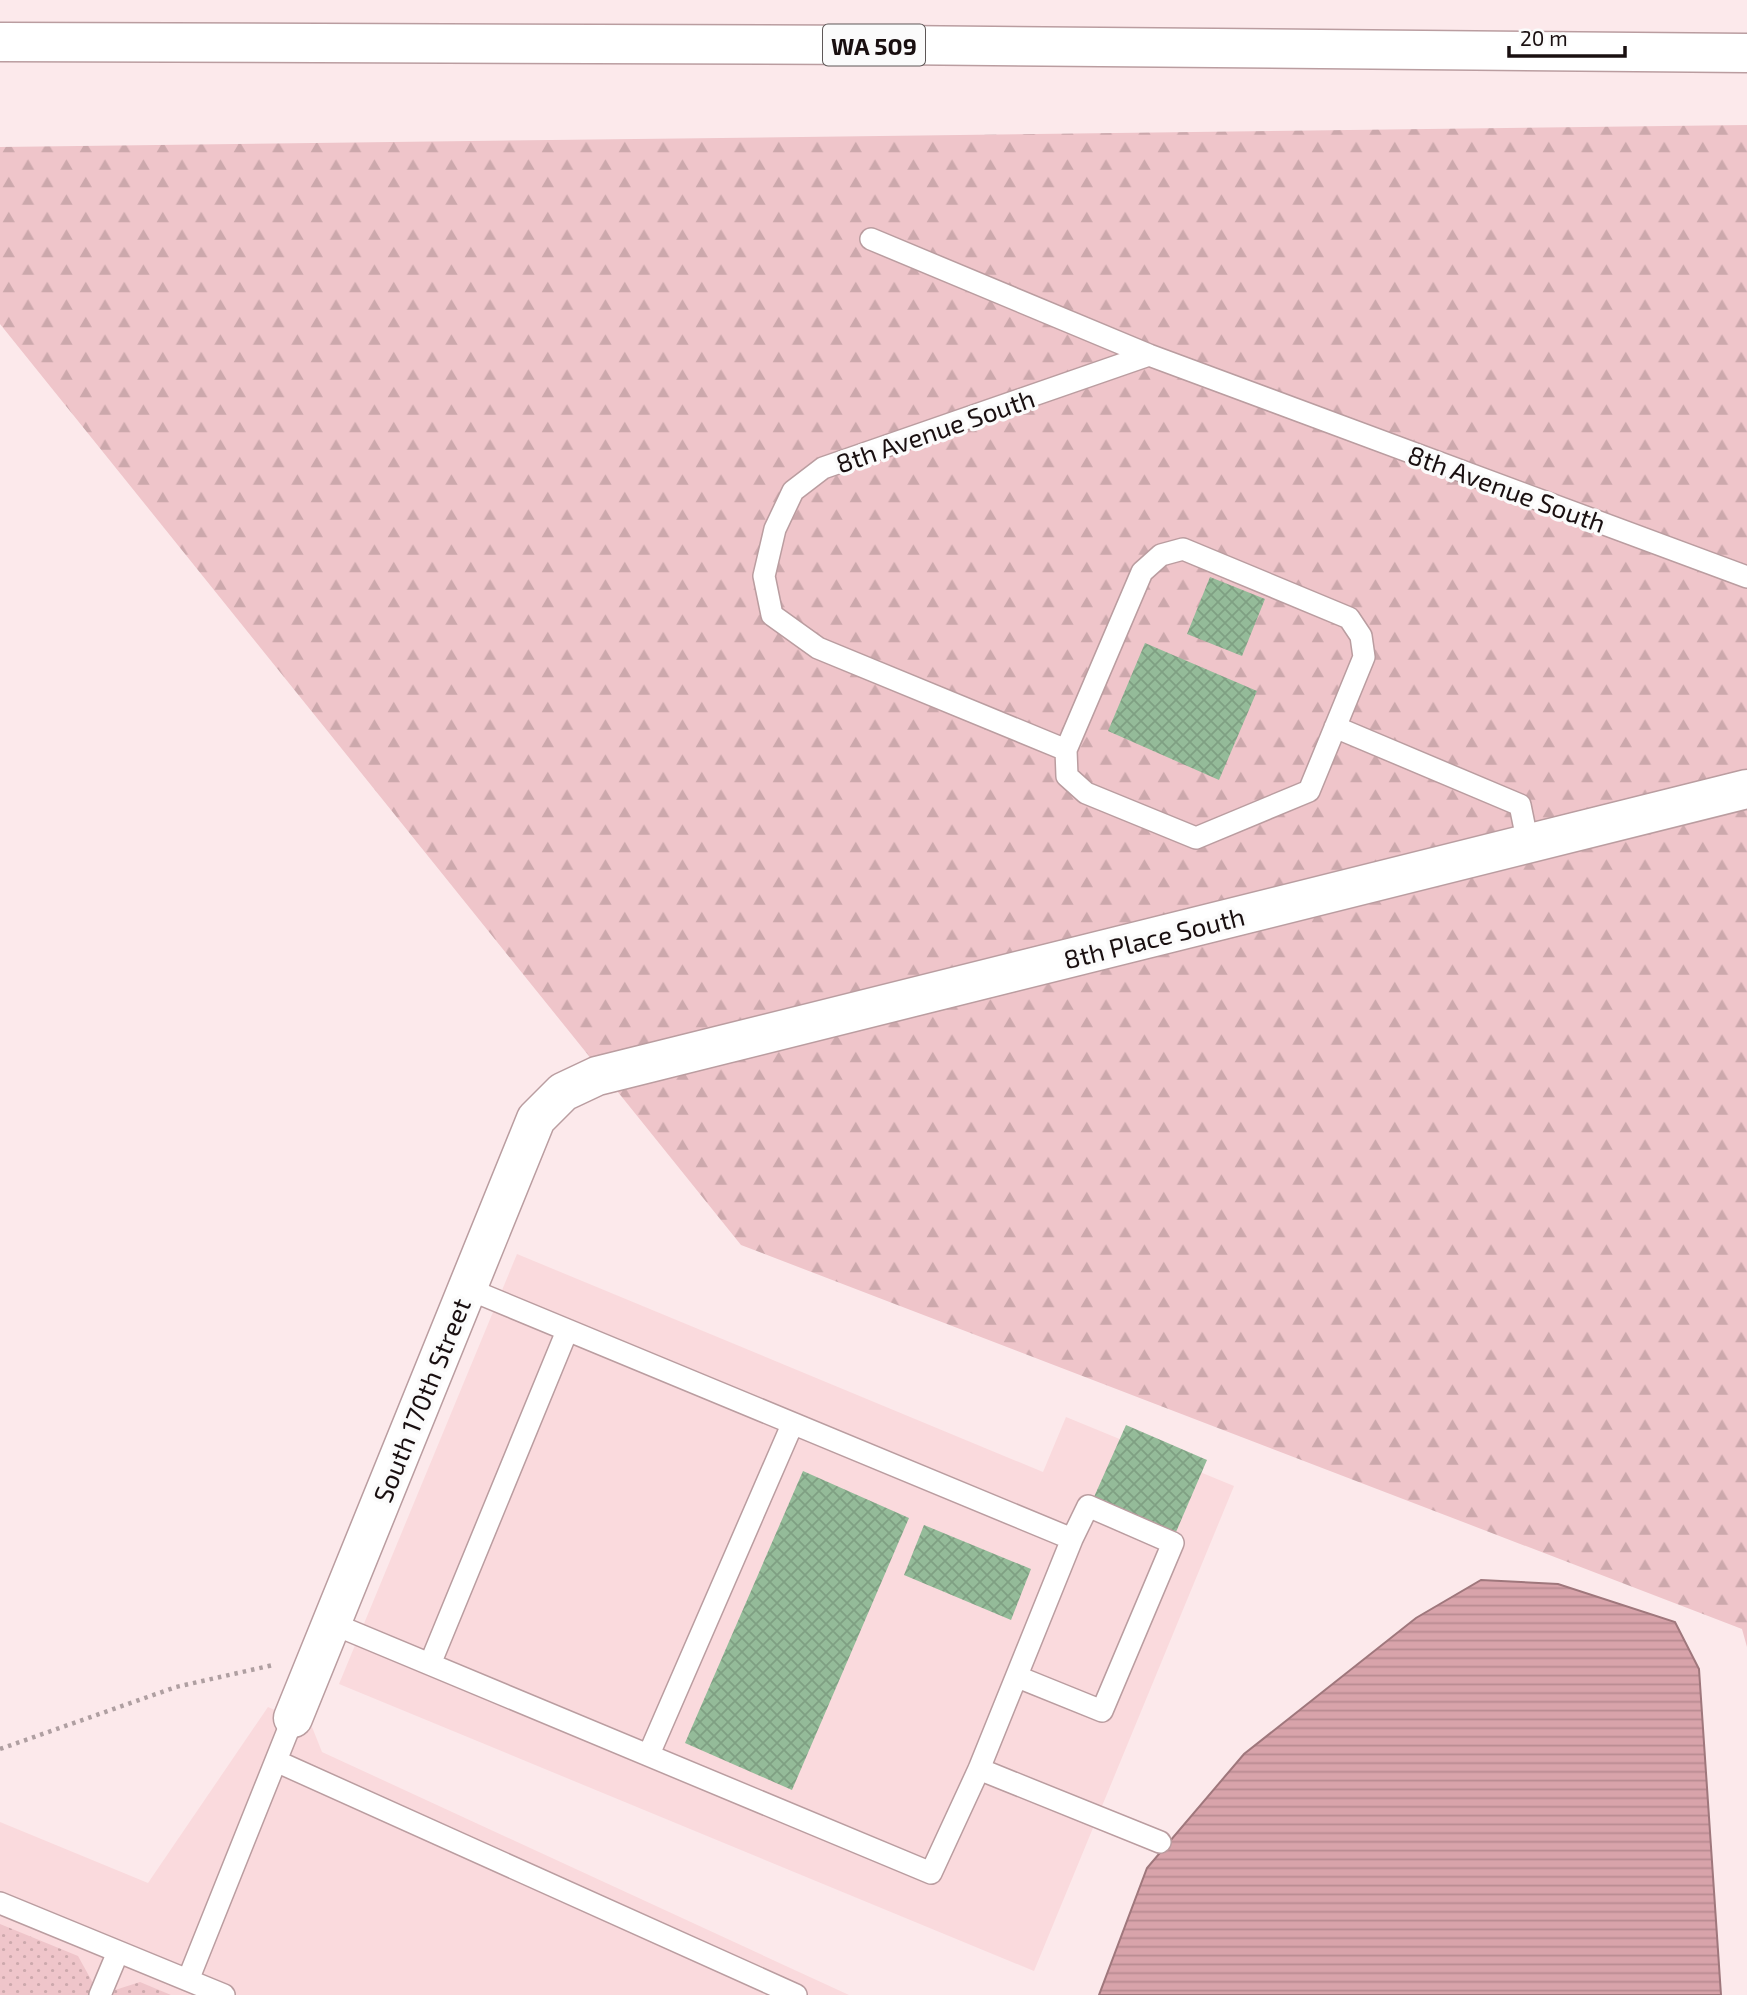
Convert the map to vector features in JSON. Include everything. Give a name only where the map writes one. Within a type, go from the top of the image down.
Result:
[{"type":"main road","name":"WA 509","points":[[0,42],[891,45],[1747,53]]},
{"type":"main road","name":"8th Place South","points":[[563,1092],[597,1076],[1747,789]]},
{"type":"main road","name":"South 170th Street","points":[[293,1718],[536,1119],[563,1092]]},
{"type":"lane","name":"8th Avenue South","points":[[871,239],[1149,355],[1747,577]]},
{"type":"lane","name":"8th Avenue South","points":[[1066,750],[818,648],[772,615],[764,576],[775,529],[793,491],[823,468],[1149,355]]},
{"type":"lane","points":[[1183,549],[1349,618],[1360,636],[1364,657],[1309,791],[1196,838],[1086,793],[1067,776],[1066,750],[1142,572],[1161,555],[1183,549]]},
{"type":"lane","points":[[1335,727],[1520,805],[1528,844]]},
{"type":"lane","points":[[466,1288],[1072,1539]]},
{"type":"lane","points":[[430,1664],[567,1331]]},
{"type":"lane","points":[[649,1754],[792,1425]]},
{"type":"lane","points":[[325,1639],[430,1664],[931,1873],[979,1769],[1072,1539],[1088,1506],[1173,1543],[1102,1711],[1018,1677]]},
{"type":"lane","points":[[188,1980],[293,1718]]},
{"type":"lane","points":[[276,1760],[796,1995]]},
{"type":"lane","points":[[979,1769],[1160,1842]]},
{"type":"lane","points":[[0,1903],[224,1995]]},
{"type":"lane","points":[[100,1995],[118,1952]]},
{"type":"path","points":[[0,1749],[176,1687],[325,1639]]},
{"type":"shaded area","points":[[517,1254],[1043,1472],[1066,1417],[1234,1486],[1034,1971],[339,1684]]},
{"type":"shaded area","points":[[1481,1580],[1558,1584],[1675,1622],[1699,1669],[1721,1995],[1099,1995],[1147,1868],[1244,1754],[1416,1618]]},
{"type":"shaded area","points":[[268,1707],[312,1727],[322,1752],[849,1995],[0,1995],[0,1822],[148,1883]]},
{"type":"green space","points":[[1747,125],[1747,1647],[1742,1629],[741,1245],[0,324],[0,147]]},
{"type":"green space","points":[[0,1924],[78,1956],[94,1985],[90,1995],[0,1995]]},
{"type":"green space","points":[[140,1982],[171,1995],[113,1995],[115,1990]]},
{"type":"building","points":[[1210,577],[1265,599],[1242,656],[1187,634]]},
{"type":"building","points":[[1145,643],[1257,691],[1219,780],[1108,731]]},
{"type":"building","points":[[1126,1425],[1207,1460],[1176,1532],[1094,1497]]},
{"type":"building","points":[[803,1471],[909,1518],[792,1790],[685,1743]]},
{"type":"building","points":[[924,1525],[1031,1569],[1011,1620],[904,1575]]}]
